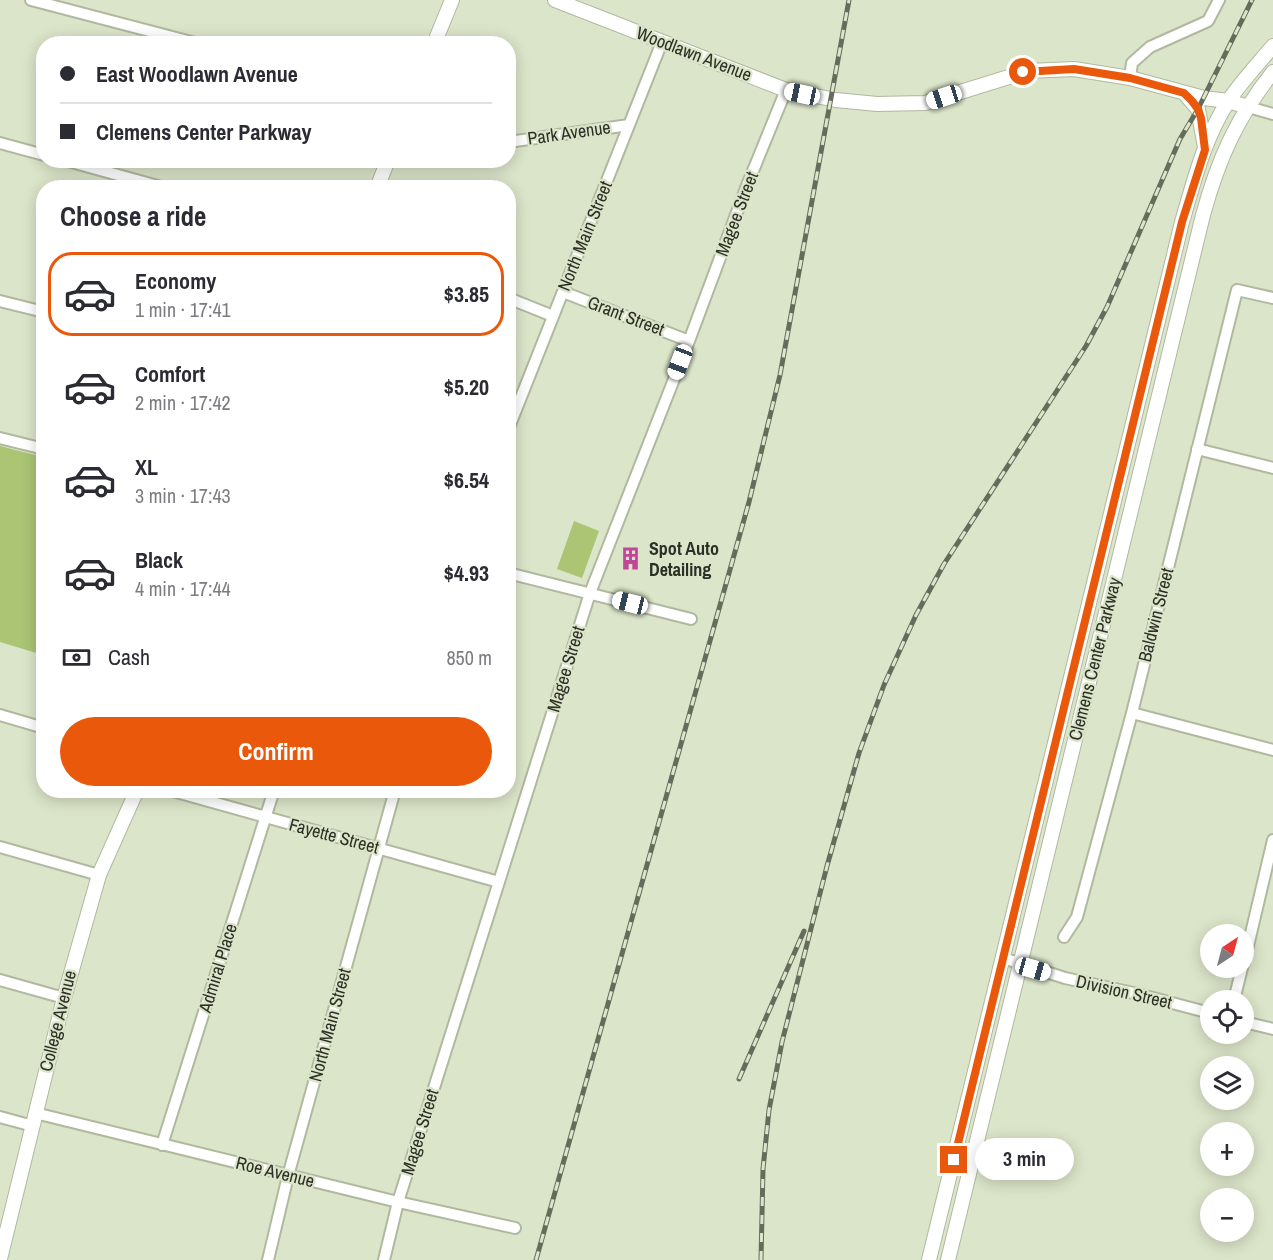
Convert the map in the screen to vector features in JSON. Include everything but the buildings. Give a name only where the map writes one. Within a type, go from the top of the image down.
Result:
[{"type":"main road","points":[[437,36],[452,0]]},
{"type":"main road","name":"Woodlawn Avenue","points":[[555,0],[786,90],[836,100],[877,104],[925,103],[1028,71],[1074,69],[1130,78],[1248,107]]},
{"type":"main road","name":"Clemens Center Parkway","points":[[929,1260],[1182,222],[1205,150],[1228,101],[1273,46]]},
{"type":"main road","name":"Clemens Center Parkway","points":[[948,1260],[1203,215],[1225,146],[1248,107],[1273,72]]},
{"type":"main road","points":[[1184,93],[1198,109],[1205,150]]},
{"type":"main road","name":"College Avenue","points":[[0,1259],[63,998],[99,875],[133,798]]},
{"type":"street","points":[[31,0],[168,36]]},
{"type":"street","points":[[1130,78],[1132,63],[1150,47],[1208,21],[1219,0]]},
{"type":"street","name":"North Main Street","points":[[516,409],[662,42]]},
{"type":"street","name":"Magee Street","points":[[384,1260],[398,1202],[590,593],[786,90]]},
{"type":"street","points":[[1248,107],[1273,114]]},
{"type":"street","name":"Park Avenue","points":[[516,141],[629,125]]},
{"type":"street","points":[[0,143],[36,153]]},
{"type":"street","points":[[93,168],[136,180]]},
{"type":"street","name":"Baldwin Street","points":[[1064,937],[1077,917],[1132,713],[1237,290],[1273,298]]},
{"type":"street","name":"Grant Street","points":[[563,292],[688,341]]},
{"type":"street","points":[[0,301],[36,310]]},
{"type":"street","points":[[516,301],[553,316]]},
{"type":"street","points":[[0,438],[36,447]]},
{"type":"street","points":[[1197,449],[1273,468]]},
{"type":"street","points":[[516,575],[691,619]]},
{"type":"street","points":[[1132,713],[1273,750]]},
{"type":"street","points":[[0,715],[36,726]]},
{"type":"street","name":"Fayette Street","points":[[198,798],[499,882]]},
{"type":"street","name":"Admiral Place","points":[[162,1145],[271,798]]},
{"type":"street","name":"North Main Street","points":[[268,1260],[288,1176],[393,798]]},
{"type":"street","points":[[1253,924],[1273,840]]},
{"type":"street","points":[[0,847],[99,875]]},
{"type":"street","name":"Division Street","points":[[1003,958],[1065,978],[1200,1010]]},
{"type":"street","points":[[0,980],[63,998]]},
{"type":"street","points":[[1254,1024],[1273,1029]]},
{"type":"street","name":"Roe Avenue","points":[[0,1117],[34,1119],[162,1145],[515,1228]]},
{"type":"green space","points":[[0,446],[36,455],[36,653],[0,642]]},
{"type":"green space","points":[[574,521],[599,531],[582,578],[557,569]]},
{"type":"railway","points":[[536,1260],[749,502],[780,375],[849,0]]},
{"type":"railway","points":[[761,1260],[763,1169],[769,1110],[782,1042],[827,866],[859,753],[884,685],[916,615],[944,564],[1086,346],[1107,307],[1180,139],[1198,109],[1252,0]]},
{"type":"railway","points":[[739,1079],[804,931]]},
{"type":"place","name":"Spot Auto Detailing","points":[[631,559]]},
{"type":"route","points":[[954,1160],[1182,222],[1205,150],[1198,109],[1184,93],[1130,78],[1074,69],[1023,72]]}]
